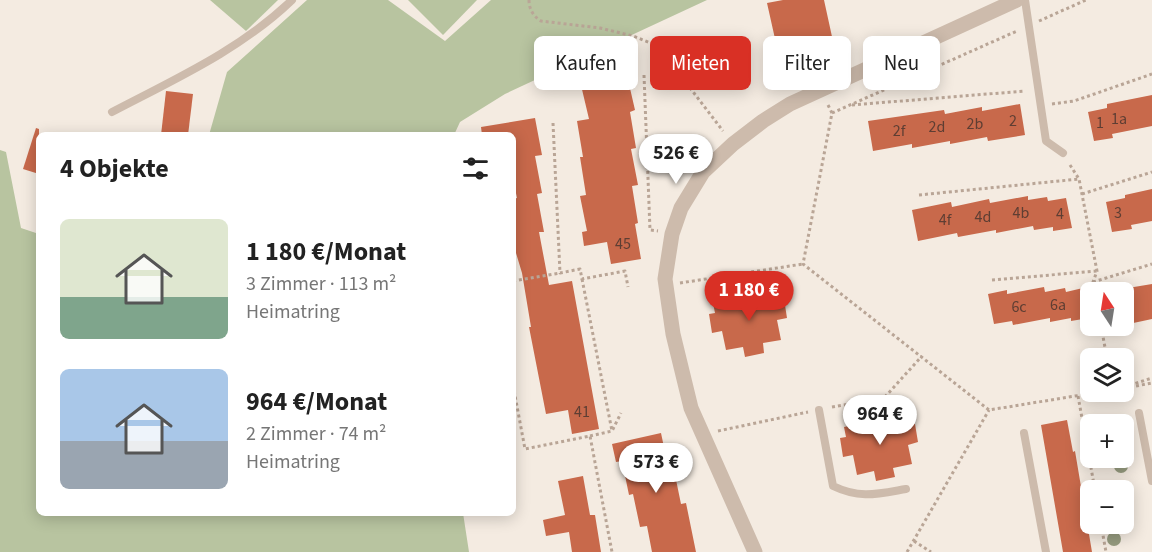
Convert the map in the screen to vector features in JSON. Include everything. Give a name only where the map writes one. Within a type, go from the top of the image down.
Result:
[{"type":"street","points":[[851,75],[1017,0]]},
{"type":"street","points":[[755,552],[691,408],[673,334],[665,285],[672,234],[681,208],[703,172],[733,144],[763,121],[818,90]]},
{"type":"lane","points":[[112,112],[221,55],[272,20],[292,0]]},
{"type":"lane","points":[[1025,0],[1046,141],[1063,153]]},
{"type":"lane","points":[[819,410],[833,486],[848,493],[869,496],[906,489]]},
{"type":"lane","points":[[1139,413],[1152,481]]},
{"type":"lane","points":[[1024,433],[1046,552]]},
{"type":"path","points":[[529,0],[531,12],[541,21],[600,28],[633,36],[658,46],[733,144]]},
{"type":"path","points":[[832,113],[1086,0]]},
{"type":"path","points":[[1041,106],[1074,101],[1152,74]]},
{"type":"path","points":[[644,75],[650,230],[672,234]]},
{"type":"path","points":[[848,105],[1039,89]]},
{"type":"path","points":[[803,264],[832,113],[820,90]]},
{"type":"path","points":[[554,123],[560,273]]},
{"type":"path","points":[[1063,153],[1079,179],[1097,271],[1093,282]]},
{"type":"path","points":[[1082,194],[1152,172]]},
{"type":"path","points":[[919,195],[1079,179]]},
{"type":"path","points":[[665,285],[803,264],[989,410],[1078,396],[1093,480]]},
{"type":"path","points":[[1093,282],[1152,264]]},
{"type":"path","points":[[516,280],[580,269],[612,431]]},
{"type":"path","points":[[582,279],[625,271],[628,287]]},
{"type":"path","points":[[992,280],[1097,271]]},
{"type":"path","points":[[1134,384],[1152,378]]},
{"type":"path","points":[[1134,386],[1152,383]]},
{"type":"path","points":[[516,401],[525,449],[612,431]]},
{"type":"path","points":[[907,552],[989,410]]},
{"type":"path","points":[[612,431],[621,413]]},
{"type":"path","points":[[590,436],[612,552]]},
{"type":"path","points":[[1103,534],[1106,552]]},
{"type":"path","points":[[914,541],[931,552]]},
{"type":"green space","points":[[210,0],[278,0],[246,31]]},
{"type":"green space","points":[[307,0],[388,0],[445,41],[491,0],[707,0],[630,36],[534,36],[534,81],[505,94],[460,122],[455,132],[210,132],[227,72]]},
{"type":"green space","points":[[408,0],[477,0],[443,35]]},
{"type":"green space","points":[[0,150],[6,152],[21,228],[36,233],[36,516],[463,516],[469,552],[0,552]]},
{"type":"building","points":[[783,0],[824,0],[832,36],[774,36],[767,3]]},
{"type":"building","points":[[582,90],[630,90],[635,110],[630,112],[636,148],[631,149],[638,185],[632,186],[641,259],[611,264],[607,242],[584,246],[582,232],[587,231],[580,196],[586,195],[577,121],[589,119]]},
{"type":"building","points":[[166,91],[193,94],[188,132],[161,132]]},
{"type":"building","points":[[1152,95],[1152,126],[1112,134],[1113,138],[1094,141],[1088,112],[1107,108],[1107,104]]},
{"type":"building","points":[[1020,104],[1025,135],[988,141],[987,137],[950,144],[950,141],[912,148],[912,144],[873,151],[868,121],[944,110],[945,114],[982,107],[982,111]]},
{"type":"building","points":[[535,118],[542,155],[535,156],[542,193],[537,194],[544,232],[539,232],[549,285],[572,281],[599,429],[572,434],[568,410],[546,414],[529,327],[531,327],[522,273],[516,253],[516,132],[482,132],[481,127]]},
{"type":"building","points":[[36,128],[39,129],[39,132],[36,132],[36,173],[23,169]]},
{"type":"building","points":[[1152,189],[1152,221],[1131,225],[1132,229],[1112,232],[1106,202]]},
{"type":"building","points":[[1028,196],[1028,200],[1047,197],[1048,201],[1066,198],[1072,228],[1053,231],[1053,227],[1034,230],[1033,226],[958,237],[957,233],[918,241],[912,210],[951,202],[952,207],[989,199],[990,203]]},
{"type":"building","points":[[1152,284],[1152,319],[1134,323],[1134,287]]},
{"type":"building","points":[[1044,287],[1045,292],[1065,288],[1066,292],[1080,289],[1080,320],[1071,321],[1071,318],[1050,322],[1050,318],[1013,325],[1012,321],[994,324],[988,294],[1007,290],[1007,294]]},
{"type":"building","points":[[775,291],[777,301],[784,299],[787,318],[777,320],[781,340],[763,343],[764,353],[745,357],[743,347],[726,350],[722,331],[712,333],[709,314],[715,313],[713,303]]},
{"type":"building","points":[[906,415],[908,425],[915,424],[918,442],[908,445],[912,464],[893,468],[895,477],[876,481],[874,471],[857,475],[853,455],[843,457],[840,438],[846,437],[844,427]]},
{"type":"building","points":[[1067,420],[1080,481],[1080,534],[1089,534],[1092,552],[1063,552],[1041,425]]},
{"type":"building","points":[[661,433],[669,471],[674,470],[681,504],[686,503],[696,552],[652,552],[647,526],[640,527],[633,494],[629,495],[622,461],[616,462],[612,444]]},
{"type":"building","points":[[583,476],[590,515],[595,515],[601,552],[572,552],[569,532],[546,536],[543,520],[565,515],[558,481]]}]
